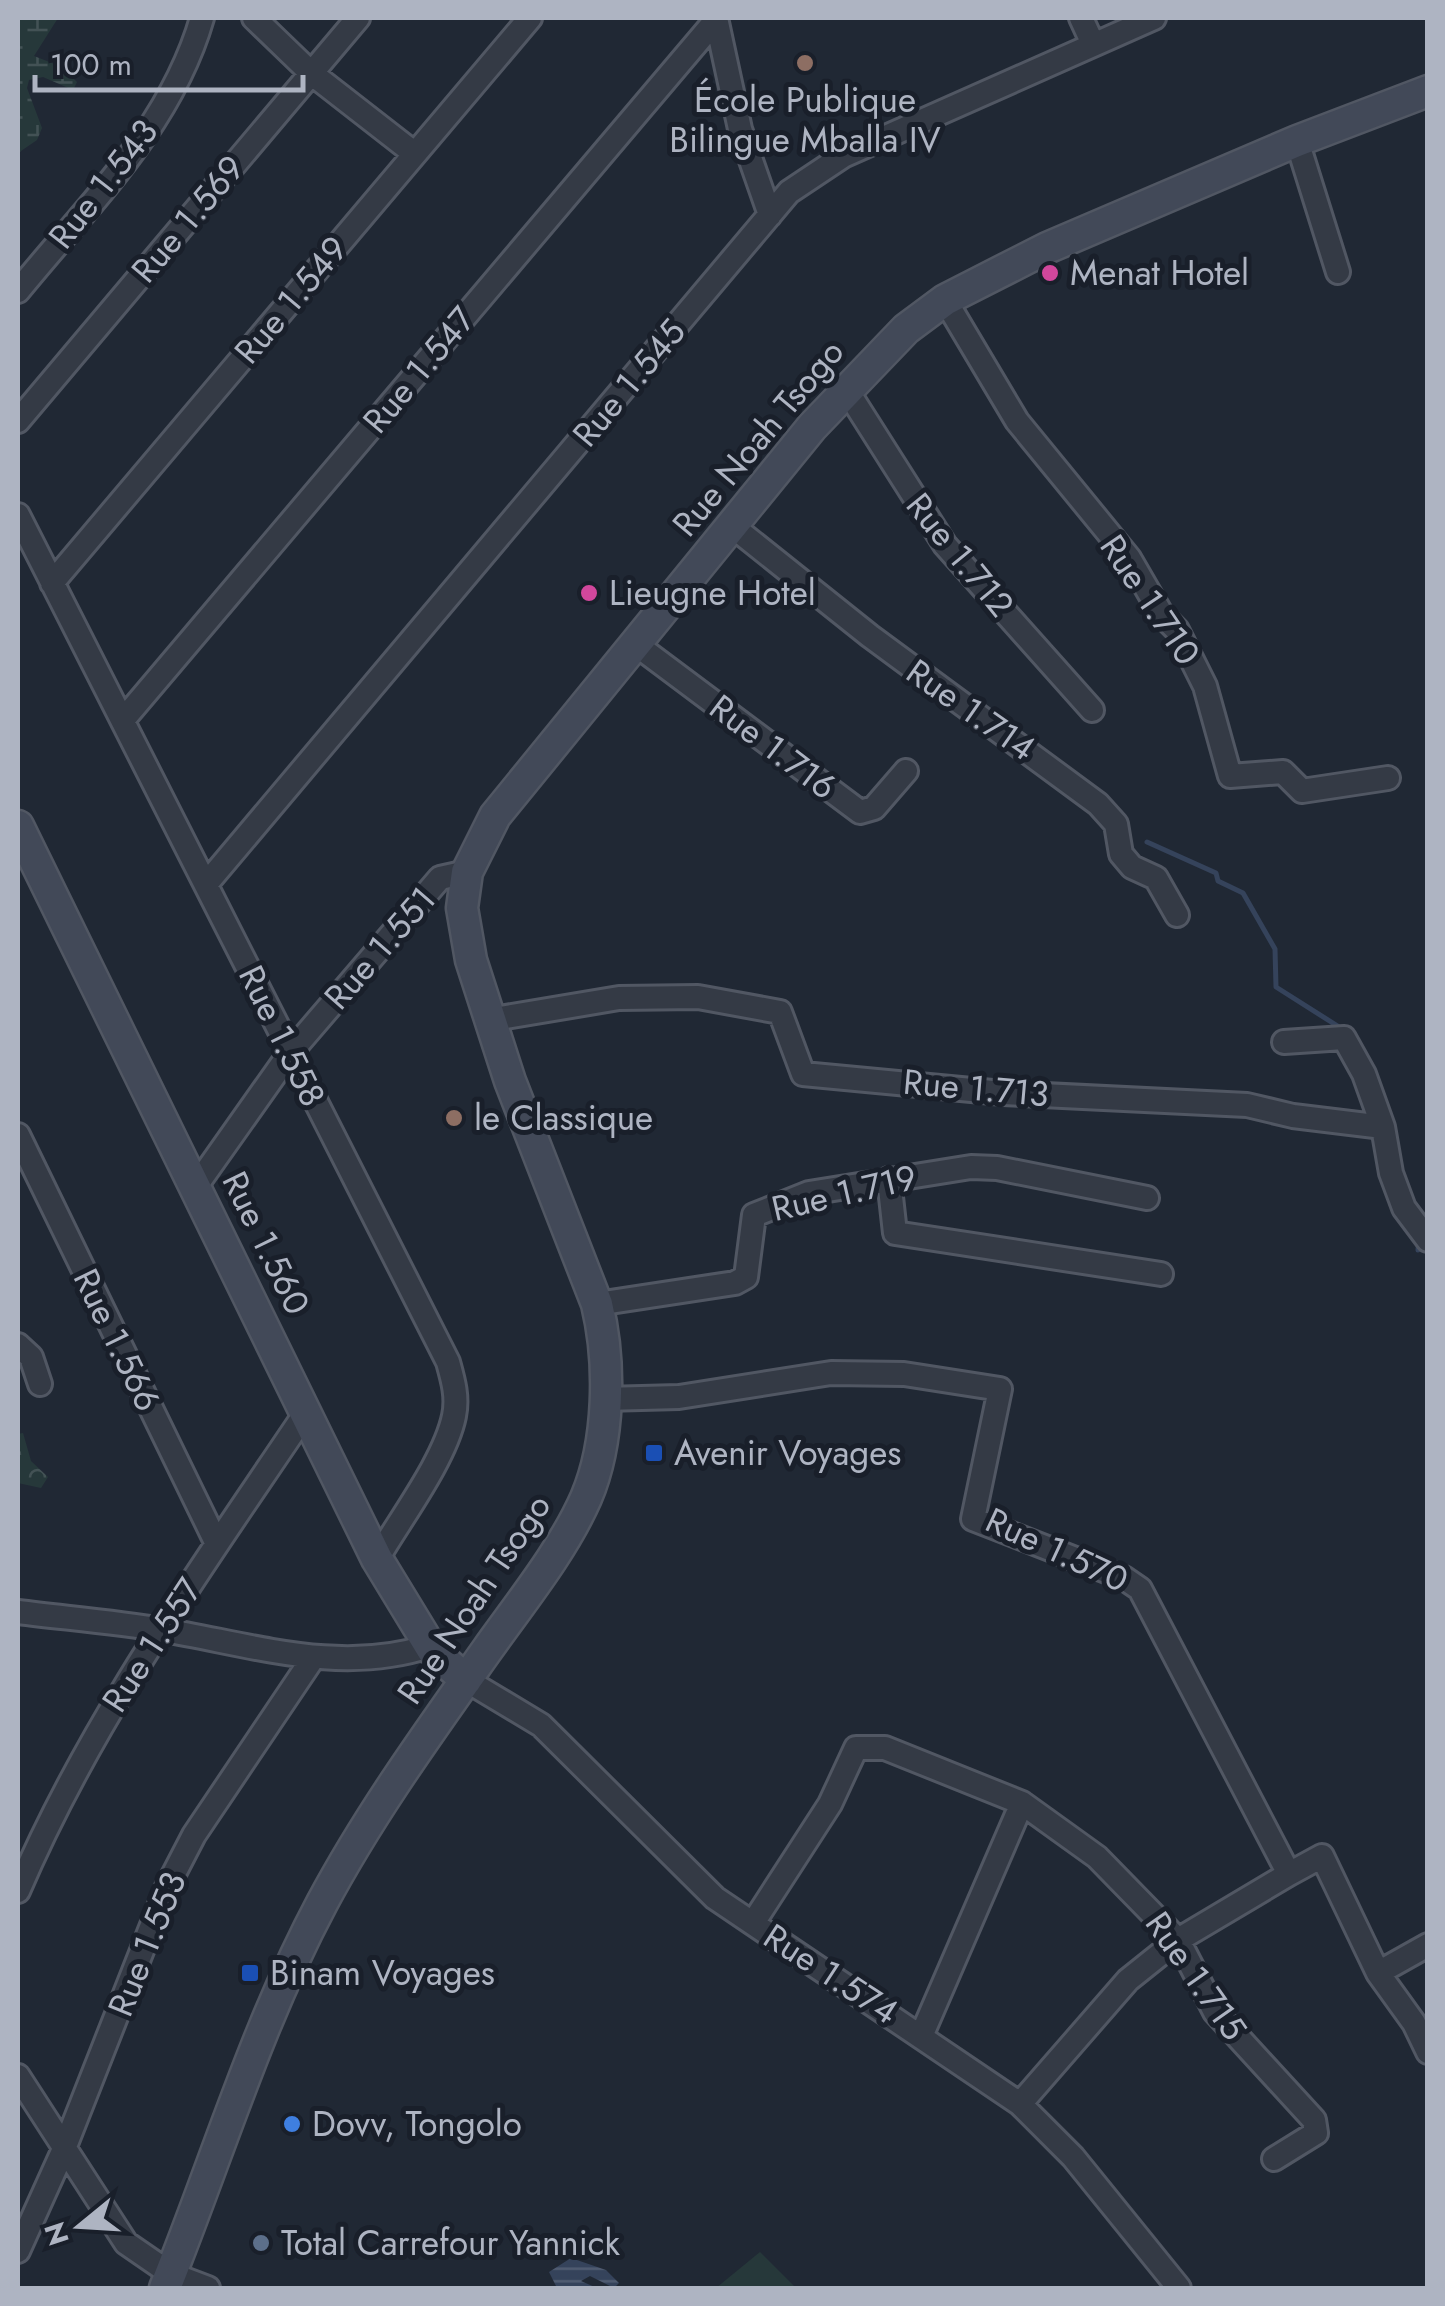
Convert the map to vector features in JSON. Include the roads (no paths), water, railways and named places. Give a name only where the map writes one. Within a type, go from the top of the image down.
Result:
[{"type":"main road","name":"Rue Noah Tsogo","points":[[168,2282],[286,1975],[324,1900],[396,1781],[557,1550],[587,1497],[599,1450],[604,1334],[597,1304],[488,1020],[462,908],[468,872],[495,816],[846,388],[906,329],[945,300],[1047,248],[1297,141],[1428,91]]},
{"type":"main road","name":"Rue 1.560","points":[[18,826],[308,1411],[377,1559],[429,1646],[466,1680]]},
{"type":"street","name":"Rue 1.543","points":[[18,291],[141,143],[184,73],[202,18]]},
{"type":"street","points":[[254,18],[311,73],[414,154]]},
{"type":"street","name":"Rue 1.569","points":[[18,420],[358,18]]},
{"type":"street","name":"Rue 1.549","points":[[52,583],[530,18]]},
{"type":"street","points":[[1081,18],[1092,44]]},
{"type":"street","name":"Rue 1.545","points":[[207,883],[789,192],[843,156],[1154,18]]},
{"type":"street","points":[[716,19],[740,129],[770,215]]},
{"type":"street","name":"Rue 1.547","points":[[123,720],[716,19]]},
{"type":"street","points":[[1297,141],[1338,272]]},
{"type":"street","name":"Rue 1.710","points":[[945,300],[1017,421],[1130,558],[1162,615],[1176,630],[1206,686],[1230,776],[1283,772],[1302,791],[1388,778]]},
{"type":"street","name":"Rue 1.712","points":[[846,388],[945,545],[1092,710]]},
{"type":"street","name":"Rue 1.558","points":[[18,515],[448,1362],[456,1390],[454,1416],[444,1442],[377,1559]]},
{"type":"street","name":"Rue 1.714","points":[[731,526],[909,666],[1007,733],[1098,804],[1116,824],[1120,854],[1132,867],[1156,878],[1177,915]]},
{"type":"street","name":"Rue 1.716","points":[[634,643],[860,812],[874,808],[906,771]]},
{"type":"street","name":"Rue 1.551","points":[[196,1186],[290,1052],[440,878],[468,872]]},
{"type":"street","name":"Rue 1.713","points":[[488,1020],[619,998],[698,997],[780,1012],[803,1074],[1003,1093],[1248,1105],[1293,1116],[1384,1127]]},
{"type":"street","points":[[1284,1042],[1344,1038],[1364,1074],[1384,1127],[1391,1173],[1404,1208],[1428,1240]]},
{"type":"street","name":"Rue 1.566","points":[[18,1136],[218,1544]]},
{"type":"street","name":"Rue 1.719","points":[[597,1304],[735,1283],[746,1277],[750,1266],[754,1214],[808,1193],[889,1179],[996,1168],[1147,1198]]},
{"type":"street","points":[[889,1179],[895,1233],[1161,1274]]},
{"type":"street","points":[[18,1345],[32,1356],[40,1384]]},
{"type":"street","name":"Rue 1.570","points":[[604,1400],[679,1398],[832,1374],[904,1374],[1000,1389],[973,1520],[1124,1578],[1140,1589],[1289,1874]]},
{"type":"street","name":"Rue 1.557","points":[[18,1891],[89,1745],[160,1629],[308,1411]]},
{"type":"street","points":[[18,1612],[160,1629],[314,1658],[390,1658],[429,1646]]},
{"type":"street","name":"Rue 1.553","points":[[18,2251],[64,2149],[176,1870],[194,1836],[314,1658]]},
{"type":"street","name":"Rue 1.574","points":[[466,1680],[541,1725],[681,1867],[752,1923],[922,2034],[1020,2104],[1073,2157],[1179,2288]]},
{"type":"street","name":"Rue 1.715","points":[[752,1923],[830,1804],[856,1748],[885,1748],[1022,1803],[1116,1872],[1178,1940],[1215,2012],[1314,2120],[1316,2133],[1274,2159]]},
{"type":"street","points":[[922,2034],[1022,1803]]},
{"type":"street","points":[[1020,2104],[1092,2017],[1178,1940],[1322,1856],[1378,1973],[1414,2023],[1428,2052]]},
{"type":"street","points":[[1378,1973],[1428,1945]]},
{"type":"street","points":[[18,2076],[126,2243],[168,2282],[208,2288]]},
{"type":"water","points":[[571,2258],[606,2270],[619,2283],[614,2288],[590,2276],[581,2281],[597,2288],[557,2288],[549,2272]]},
{"type":"waterway","points":[[1147,842],[1216,873],[1218,881],[1243,893],[1275,949],[1276,987],[1347,1032]]},
{"type":"waterway","points":[[1418,1250],[1419,1239]]},
{"type":"place","name":"École Publique Bilingue Mballa IV","points":[[805,63]]},
{"type":"place","name":"Menat Hotel","points":[[1050,273]]},
{"type":"place","name":"Lieugne Hotel","points":[[589,593]]},
{"type":"place","name":"le Classique","points":[[454,1118]]},
{"type":"place","name":"Avenir Voyages","points":[[654,1453]]},
{"type":"place","name":"Binam Voyages","points":[[250,1973]]},
{"type":"place","name":"Dovv, Tongolo","points":[[292,2124]]},
{"type":"place","name":"Total Carrefour Yannick","points":[[261,2243]]}]
